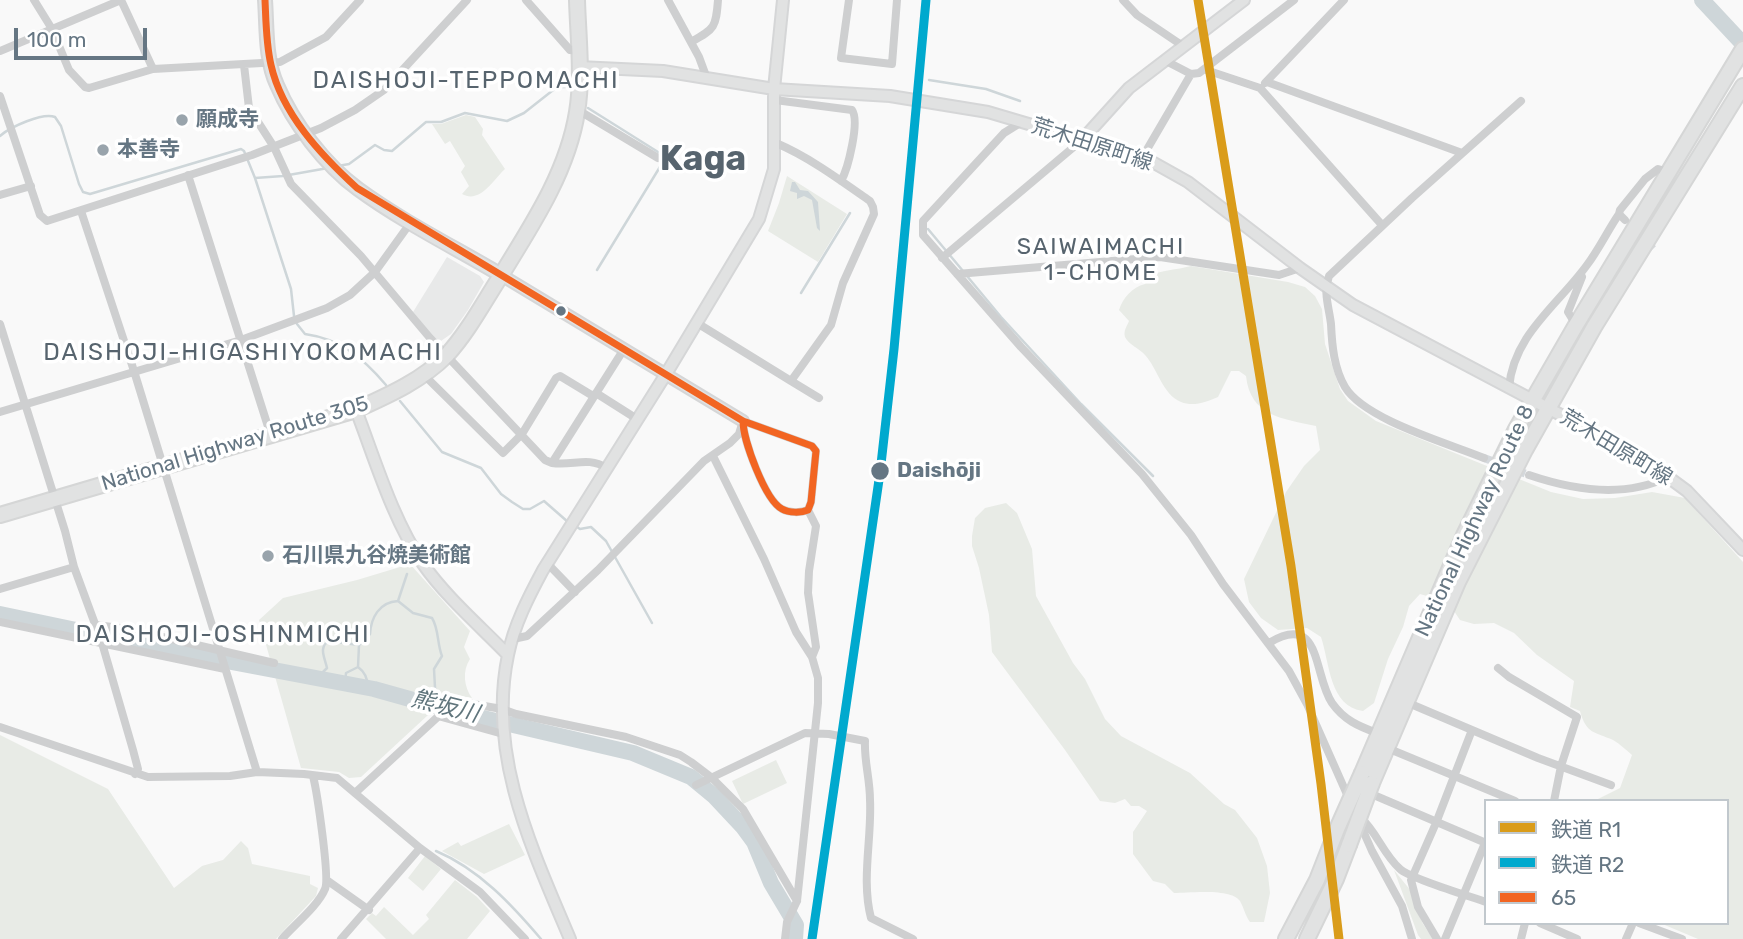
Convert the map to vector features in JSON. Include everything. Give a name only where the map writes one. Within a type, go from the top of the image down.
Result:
[{"type":"highway","name":"National Highway Route 305","points":[[0,515],[356,410],[398,391],[424,375],[464,334],[542,205],[569,150],[578,110],[577,0]]},
{"type":"highway","name":"National Highway Route 8","points":[[1307,939],[1349,845],[1368,783],[1377,733],[1499,461],[1576,325],[1743,49]]},
{"type":"highway","name":"National Highway Route 8","points":[[1286,939],[1317,880],[1337,828],[1368,783],[1387,748],[1458,582],[1548,408],[1594,327],[1743,86]]},
{"type":"main road","points":[[265,0],[270,62],[276,84],[307,134],[328,161],[357,188],[743,421]]},
{"type":"main road","points":[[570,939],[528,835],[506,762],[502,709],[508,655],[529,597],[547,563],[666,374],[759,219],[774,169],[774,94],[783,0]]},
{"type":"main road","points":[[1082,140],[1129,88],[1244,0]]},
{"type":"main road","name":"荒木田原町線","points":[[579,67],[706,76],[774,94],[890,96],[988,112],[1142,158],[1188,182],[1325,287],[1353,304],[1612,442],[1668,477],[1687,491],[1743,550]]},
{"type":"main road","points":[[356,410],[401,525],[416,552],[429,572],[508,655]]},
{"type":"street","points":[[34,0],[52,29],[69,70],[89,88],[153,69],[280,62],[326,37],[360,0]]},
{"type":"street","points":[[0,51],[121,0],[153,69]]},
{"type":"street","points":[[0,96],[40,215],[45,221],[274,147],[355,110],[384,90],[467,0]]},
{"type":"street","points":[[526,0],[570,50],[579,51]]},
{"type":"street","points":[[668,0],[706,76]]},
{"type":"street","points":[[691,42],[711,31],[716,22],[718,0]]},
{"type":"street","points":[[849,0],[841,58],[892,64],[897,0]]},
{"type":"street","points":[[1123,0],[1137,15],[1182,46]]},
{"type":"street","points":[[1142,158],[1191,75],[1206,70],[1294,0]]},
{"type":"street","points":[[1264,85],[1344,0]]},
{"type":"street","points":[[1164,60],[1191,75]]},
{"type":"street","points":[[244,65],[249,108],[274,147],[291,184],[375,272],[446,355],[545,460],[575,464],[587,460],[607,468]]},
{"type":"street","points":[[1206,70],[1264,85],[1462,153]]},
{"type":"street","points":[[1264,85],[1382,225]]},
{"type":"street","points":[[774,94],[852,110],[856,120],[848,167],[841,181]]},
{"type":"street","points":[[1484,458],[1389,420],[1367,409],[1355,398],[1346,388],[1332,347],[1325,287],[1329,276],[1382,225],[1521,101]]},
{"type":"street","points":[[578,110],[658,158]]},
{"type":"street","points":[[1020,123],[1004,133],[923,221],[923,235],[1021,347],[1142,474],[1191,535],[1223,584],[1289,671],[1307,704],[1372,851],[1402,906],[1412,939]]},
{"type":"street","points":[[943,258],[1082,140]]},
{"type":"street","points":[[776,143],[792,150],[870,201],[874,214],[843,283],[831,325],[791,381]]},
{"type":"street","points":[[1509,387],[1510,370],[1520,347],[1541,318],[1586,265],[1654,171],[1669,172]]},
{"type":"street","points":[[188,175],[271,436]]},
{"type":"street","points":[[0,195],[31,186]]},
{"type":"street","points":[[81,211],[134,372],[257,772]]},
{"type":"street","points":[[0,412],[241,340],[327,308],[350,295],[375,272],[411,222]]},
{"type":"street","points":[[957,274],[1160,257],[1279,275],[1300,268]]},
{"type":"street","points":[[1576,325],[1568,312],[1569,305],[1586,265]]},
{"type":"street","points":[[697,323],[819,398]]},
{"type":"street","points":[[0,324],[74,567],[101,641],[138,769],[135,774]]},
{"type":"street","points":[[552,463],[624,349]]},
{"type":"street","points":[[424,375],[502,453],[522,434],[556,378],[560,376],[637,419]]},
{"type":"street","points":[[513,639],[527,636],[575,592],[675,490],[739,434],[743,421]]},
{"type":"street","points":[[743,421],[812,446],[816,451],[808,510],[816,526],[808,571],[808,593],[816,647],[812,657]]},
{"type":"street","points":[[743,421],[747,446],[773,501],[783,511],[808,510]]},
{"type":"street","points":[[713,456],[764,559],[796,632],[812,657],[818,678],[796,904],[787,922],[785,939]]},
{"type":"street","points":[[1529,474],[1582,489],[1653,485],[1668,477]]},
{"type":"street","points":[[547,563],[575,592]]},
{"type":"street","points":[[0,589],[74,567]]},
{"type":"street","points":[[0,622],[224,667]]},
{"type":"street","points":[[96,625],[128,629],[274,663]]},
{"type":"street","points":[[1269,643],[1290,634],[1307,639],[1331,701],[1343,717],[1354,725],[1377,733]]},
{"type":"street","points":[[1499,668],[1509,677],[1577,717],[1553,799]]},
{"type":"street","points":[[355,793],[455,701],[502,709],[636,741],[680,755],[712,778],[743,809],[796,904]]},
{"type":"street","points":[[1406,702],[1611,785]]},
{"type":"street","points":[[439,715],[502,732]]},
{"type":"street","points":[[0,727],[135,774],[166,777],[230,776],[257,772],[337,778],[420,848],[480,892],[524,939]]},
{"type":"street","points":[[1437,939],[1418,907],[1410,880],[1436,823],[1472,730]]},
{"type":"street","points":[[696,785],[806,733],[842,735],[865,741],[864,758],[871,802],[867,902],[871,918],[913,939]]},
{"type":"street","points":[[1387,748],[1510,799]]},
{"type":"street","points":[[282,939],[322,895],[328,881],[318,796],[313,776]]},
{"type":"street","points":[[1368,783],[1436,823],[1484,843]]},
{"type":"street","points":[[1358,816],[1370,826],[1386,854],[1404,873],[1484,901]]},
{"type":"street","points":[[1445,939],[1484,845]]},
{"type":"street","points":[[341,939],[369,910],[420,848]]},
{"type":"street","points":[[328,881],[369,910]]},
{"type":"street","points":[[1545,925],[1577,939]]},
{"type":"street","points":[[1644,925],[1682,939]]},
{"type":"shaded area","points":[[466,115],[475,117],[483,129],[482,135],[505,169],[486,189],[475,196],[462,194],[469,186],[461,172],[465,166],[450,141],[445,144],[432,124],[441,124]]},
{"type":"shaded area","points":[[787,176],[847,214],[818,262],[768,231]]},
{"type":"shaded area","points":[[792,182],[795,182],[800,190],[808,191],[818,202],[820,231],[817,228],[812,200],[804,196],[797,199],[797,193],[790,191]]},
{"type":"shaded area","points":[[447,257],[480,276],[484,282],[451,334],[438,343],[413,312]]},
{"type":"shaded area","points":[[1191,266],[1305,287],[1315,296],[1322,309],[1325,344],[1340,389],[1348,401],[1376,421],[1551,492],[1583,499],[1615,498],[1652,492],[1685,498],[1743,562],[1743,939],[1698,939],[1665,925],[1729,925],[1729,799],[1598,799],[1620,788],[1632,755],[1613,740],[1588,728],[1580,711],[1570,707],[1574,681],[1537,655],[1514,633],[1494,623],[1474,624],[1460,620],[1448,602],[1420,594],[1409,606],[1374,703],[1363,711],[1343,701],[1337,693],[1321,637],[1307,628],[1278,630],[1261,618],[1249,602],[1244,579],[1286,492],[1304,466],[1320,450],[1316,426],[1280,418],[1261,408],[1254,400],[1246,376],[1239,371],[1231,371],[1218,397],[1205,402],[1181,402],[1169,393],[1150,361],[1125,337],[1129,321],[1119,310],[1129,294],[1145,284],[1148,276]]},
{"type":"shaded area","points":[[1006,503],[1017,513],[1032,549],[1036,596],[1073,663],[1085,679],[1105,719],[1121,736],[1190,773],[1224,804],[1235,810],[1257,838],[1267,866],[1270,893],[1264,922],[1250,922],[1240,901],[1228,894],[1174,893],[1165,884],[1153,881],[1133,854],[1133,832],[1147,811],[1139,806],[1131,806],[1125,799],[1115,803],[1100,801],[992,652],[989,615],[972,546],[972,536],[975,518],[985,508]]},
{"type":"shaded area","points":[[410,564],[470,631],[464,647],[470,659],[465,679],[472,698],[445,693],[441,703],[361,777],[349,778],[339,772],[301,768],[259,620],[283,598]]},
{"type":"shaded area","points":[[0,735],[108,789],[174,888],[202,866],[223,860],[241,841],[248,848],[252,864],[310,876],[310,884],[318,888],[316,896],[276,939],[0,939]]},
{"type":"shaded area","points":[[776,760],[787,783],[743,804],[732,781]]},
{"type":"shaded area","points":[[509,824],[525,855],[484,874],[442,851],[458,842],[461,846]]},
{"type":"shaded area","points":[[425,856],[441,869],[423,891],[408,878]]},
{"type":"shaded area","points":[[1394,870],[1411,891],[1423,924],[1433,939],[1421,939],[1418,935]]},
{"type":"shaded area","points":[[455,880],[490,911],[467,939],[386,939],[366,919],[372,913],[376,916],[384,907],[413,935],[429,919],[426,915]]},
{"type":"waterway","points":[[1702,0],[1743,44]]},
{"type":"waterway","points":[[929,80],[986,89],[1020,101]]},
{"type":"waterway","points":[[338,166],[349,164],[375,145],[392,151],[426,122],[441,122],[465,113],[507,121],[524,113],[557,87],[565,87]]},
{"type":"waterway","points":[[588,108],[666,157],[597,270]]},
{"type":"waterway","points":[[0,136],[27,121],[55,117],[61,126],[79,184],[83,192],[90,194],[241,149],[255,178],[328,168]]},
{"type":"waterway","points":[[255,178],[291,289],[294,316]]},
{"type":"waterway","points":[[801,293],[850,213]]},
{"type":"waterway","points":[[928,229],[963,271]]},
{"type":"waterway","points":[[967,276],[1081,404],[1153,476]]},
{"type":"waterway","points":[[297,324],[305,334],[330,340],[350,351],[369,366],[386,385]]},
{"type":"waterway","points":[[400,401],[442,452],[481,468],[501,494],[523,509],[530,509],[544,501],[568,522]]},
{"type":"waterway","points":[[574,525],[580,529],[591,527],[606,541],[652,623]]},
{"type":"waterway","points":[[407,574],[398,601],[413,613],[432,618],[437,632],[442,656],[434,669],[436,706]]},
{"type":"waterway","points":[[317,678],[327,668],[323,653],[326,643],[329,641],[359,645],[370,634],[377,612],[386,604],[398,601]]},
{"type":"waterway","name":"熊坂川","points":[[0,614],[374,689],[449,710],[633,753],[691,777],[714,796],[743,827],[754,842],[771,883],[796,925],[795,939]]},
{"type":"waterway","points":[[359,645],[358,667],[366,676],[368,688]]},
{"type":"waterway","points":[[345,683],[346,673],[358,667]]},
{"type":"waterway","points":[[436,851],[480,878],[506,901],[541,939]]},
{"type":"tunnel","points":[[1632,227],[1653,249]]},
{"type":"tunnel","points":[[1484,458],[1529,475]]},
{"type":"rail line","name":"R2","points":[[812,939],[880,473],[926,0]]},
{"type":"rail line","name":"R1","points":[[1198,0],[1291,566],[1339,939]]},
{"type":"transit line","name":"65","points":[[265,0],[269,57],[276,83],[294,117],[317,148],[343,175],[357,188],[743,421],[812,446],[816,451],[808,510],[788,511],[775,503],[756,469],[743,421]]},
{"type":"place","name":"願成寺","points":[[182,120]]},
{"type":"place","name":"本善寺","points":[[103,150]]},
{"type":"place","name":"Daishōji","points":[[880,471]]},
{"type":"place","name":"石川県九谷焼美術館","points":[[268,556]]},
{"type":"district","name":"DAISHOJI-TEPPOMACHI","points":[[466,81]]},
{"type":"district","name":"Kaga","points":[[703,160]]},
{"type":"district","name":"SAIWAIMACHI 1-CHOME","points":[[1101,260]]},
{"type":"district","name":"DAISHOJI-HIGASHIYOKOMACHI","points":[[243,353]]},
{"type":"district","name":"DAISHOJI-OSHINMICHI","points":[[223,635]]}]
